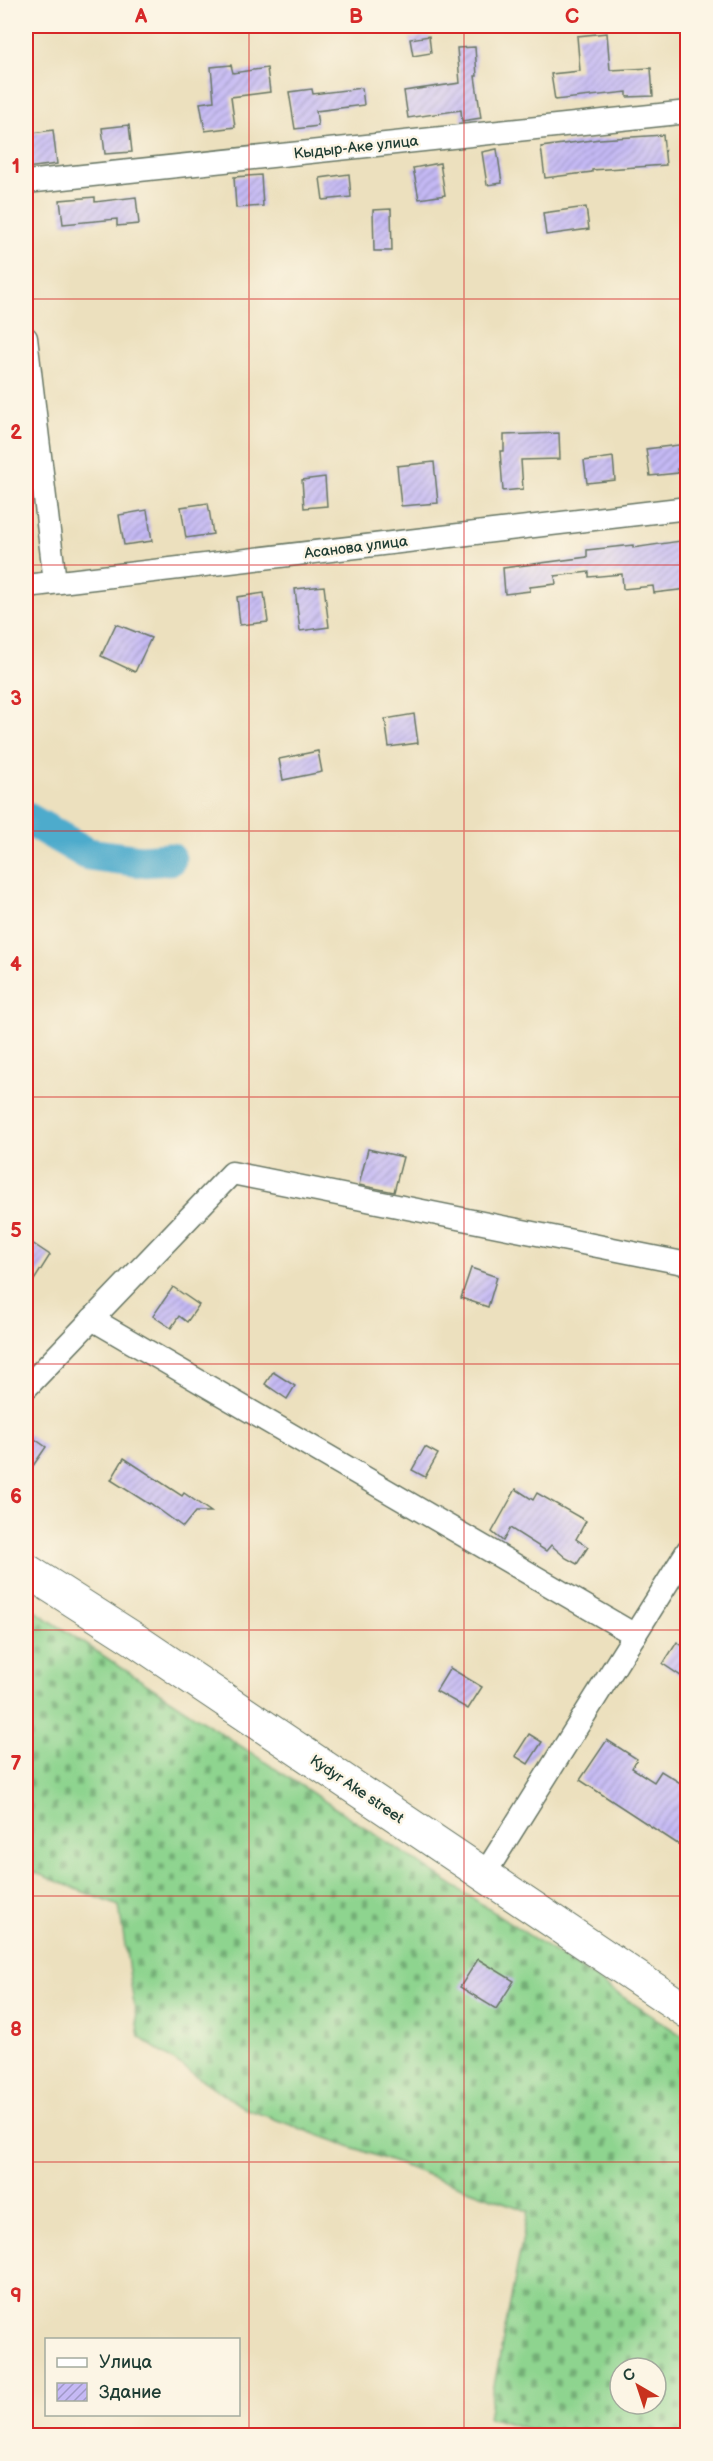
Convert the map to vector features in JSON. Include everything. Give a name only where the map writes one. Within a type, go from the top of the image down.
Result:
[{"type":"highway","name":"Kydyr Ake street","points":[[26,1570],[134,1639],[687,2012]]},
{"type":"street","name":"Кыдыр-Аке улица","points":[[26,182],[687,112]]},
{"type":"street","points":[[26,338],[55,582]]},
{"type":"street","name":"Асанова улица","points":[[26,586],[687,508]]},
{"type":"street","points":[[26,1388],[232,1173],[687,1264]]},
{"type":"street","points":[[92,1318],[634,1635]]},
{"type":"street","points":[[484,1875],[687,1550]]},
{"type":"path","points":[[684,2436],[687,2432]]},
{"type":"green space","points":[[26,1605],[687,2039],[687,2435],[549,2435],[488,2417],[528,2211],[244,2108],[139,2037],[119,1906],[26,1869]]},
{"type":"building","points":[[607,33],[610,70],[651,68],[653,96],[627,97],[627,92],[555,100],[551,74],[580,71],[577,36]]},
{"type":"building","points":[[429,36],[431,53],[413,56],[410,39]]},
{"type":"building","points":[[475,47],[477,76],[475,76],[481,118],[462,121],[461,110],[408,118],[404,91],[460,83],[457,48]]},
{"type":"building","points":[[231,65],[233,73],[267,68],[270,92],[231,97],[235,127],[205,131],[200,103],[214,101],[211,67]]},
{"type":"building","points":[[362,88],[364,105],[316,111],[318,126],[295,129],[289,92],[312,89],[313,94]]},
{"type":"building","points":[[129,125],[132,152],[105,154],[102,128]]},
{"type":"building","points":[[53,130],[57,164],[26,168],[26,134]]},
{"type":"building","points":[[663,135],[666,165],[592,170],[592,172],[545,178],[541,147],[600,139]]},
{"type":"building","points":[[497,149],[502,183],[487,185],[482,152]]},
{"type":"building","points":[[440,163],[445,195],[419,199],[413,168]]},
{"type":"building","points":[[349,174],[351,197],[323,200],[320,178]]},
{"type":"building","points":[[261,175],[263,206],[236,208],[234,177]]},
{"type":"building","points":[[95,197],[95,202],[136,197],[139,224],[117,226],[117,219],[63,224],[60,200]]},
{"type":"building","points":[[586,207],[589,229],[546,235],[543,213]]},
{"type":"building","points":[[391,209],[392,251],[374,251],[373,210]]},
{"type":"building","points":[[559,433],[560,459],[521,460],[523,489],[503,491],[500,451],[504,451],[504,435]]},
{"type":"building","points":[[687,444],[687,467],[677,469],[678,473],[650,476],[646,449]]},
{"type":"building","points":[[613,457],[615,480],[587,483],[584,461]]},
{"type":"building","points":[[434,462],[438,503],[401,506],[397,466]]},
{"type":"building","points":[[325,477],[327,506],[304,508],[302,480]]},
{"type":"building","points":[[208,503],[213,534],[186,538],[181,507]]},
{"type":"building","points":[[147,510],[152,541],[124,545],[119,515]]},
{"type":"building","points":[[687,540],[687,589],[654,593],[653,586],[623,589],[622,574],[589,577],[589,572],[555,576],[556,584],[530,587],[530,591],[505,594],[503,568],[587,557],[587,550],[633,545],[633,548]]},
{"type":"building","points":[[324,586],[329,627],[300,631],[295,589]]},
{"type":"building","points":[[264,593],[268,622],[240,625],[237,597]]},
{"type":"building","points":[[116,624],[151,638],[135,672],[101,656]]},
{"type":"building","points":[[414,714],[418,743],[389,747],[385,719]]},
{"type":"building","points":[[318,751],[322,772],[283,780],[279,759]]},
{"type":"building","points":[[368,1149],[403,1157],[394,1192],[359,1185]]},
{"type":"building","points":[[26,1239],[50,1255],[26,1293]]},
{"type":"building","points":[[471,1268],[497,1277],[488,1307],[461,1298]]},
{"type":"building","points":[[173,1287],[199,1305],[187,1322],[179,1316],[171,1328],[153,1316]]},
{"type":"building","points":[[273,1372],[295,1386],[287,1399],[265,1384]]},
{"type":"building","points":[[26,1433],[46,1447],[26,1476]]},
{"type":"building","points":[[425,1447],[438,1454],[425,1477],[412,1470]]},
{"type":"building","points":[[124,1458],[182,1496],[184,1493],[211,1512],[195,1512],[183,1527],[150,1503],[111,1480]]},
{"type":"building","points":[[516,1489],[533,1500],[537,1493],[586,1521],[576,1539],[588,1547],[577,1564],[551,1545],[546,1551],[510,1528],[503,1541],[492,1532]]},
{"type":"building","points":[[677,1642],[687,1649],[687,1680],[663,1664]]},
{"type":"building","points":[[450,1668],[482,1687],[468,1709],[436,1691]]},
{"type":"building","points":[[529,1734],[542,1742],[528,1764],[515,1756]]},
{"type":"building","points":[[607,1740],[637,1759],[632,1768],[654,1782],[661,1771],[687,1787],[687,1850],[580,1780]]},
{"type":"building","points":[[478,1959],[514,1981],[496,2009],[460,1987]]},
{"type":"waterway","points":[[26,818],[88,854],[141,861],[170,859]]}]
